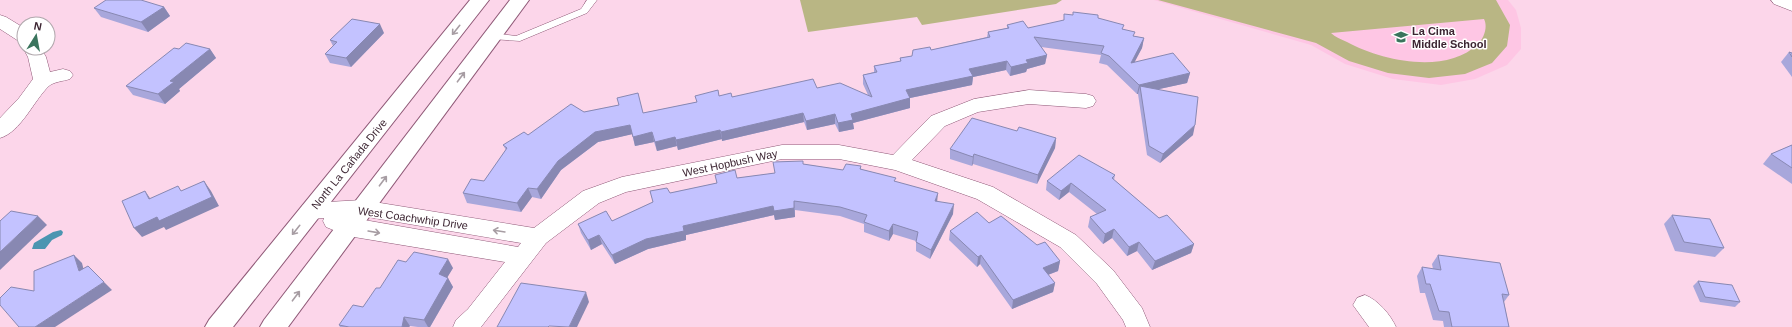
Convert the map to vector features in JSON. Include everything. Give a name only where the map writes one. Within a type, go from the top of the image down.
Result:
[{"type":"main road","name":"North La Cañada Drive","points":[[218,327],[480,0]]},
{"type":"main road","points":[[273,327],[520,0]]},
{"type":"street","points":[[1780,0],[1792,6]]},
{"type":"street","points":[[0,21],[16,31]]},
{"type":"street","points":[[36,56],[43,80]]},
{"type":"street","points":[[0,131],[26,103],[43,80],[63,75]]},
{"type":"street","points":[[897,163],[938,121],[974,106],[1030,97],[1086,101]]},
{"type":"street","name":"West Hopbush Way","points":[[466,327],[477,316],[521,256],[538,237],[590,197],[620,177],[782,152],[839,152],[897,163],[985,193],[1068,240],[1105,276],[1133,315],[1138,327]]},
{"type":"street","name":"West Coachwhip Drive","points":[[311,211],[362,208],[538,237]]},
{"type":"street","name":"West Coachwhip Drive","points":[[311,211],[348,227],[521,256]]},
{"type":"street","points":[[1365,305],[1384,327]]},
{"type":"lane","points":[[492,36],[517,39],[584,11],[592,0]]},
{"type":"shaded area","points":[[800,0],[1062,0],[1056,4],[922,25],[917,17],[808,32]]},
{"type":"shaded area","name":"La Cima Middle School","points":[[1154,0],[1508,0],[1516,10],[1521,28],[1521,49],[1507,65],[1475,79],[1441,85],[1393,79],[1345,64],[1311,45]]},
{"type":"shaded area","name":"La Cima Middle School","points":[[1158,0],[1496,0],[1510,25],[1507,46],[1492,63],[1465,74],[1429,78],[1388,73],[1349,61],[1316,43]],"holes":[[[1484,19],[1485,32],[1482,39],[1465,54],[1432,62],[1414,62],[1378,55],[1361,49],[1334,36],[1331,33]]]},
{"type":"water","points":[[61,230],[63,232],[62,235],[52,240],[45,249],[32,249],[34,243],[53,232]]},
{"type":"building","points":[[106,0],[141,0],[164,7],[141,22],[94,8]]},
{"type":"building","points":[[1073,12],[1098,15],[1098,18],[1124,25],[1122,29],[1135,32],[1133,36],[1144,38],[1131,63],[1173,53],[1190,73],[1139,85],[1109,56],[1101,53],[1104,46],[1034,37],[1047,55],[1026,60],[1028,63],[1011,67],[1007,61],[969,69],[973,76],[906,90],[910,98],[851,114],[853,120],[838,123],[835,114],[806,121],[803,113],[721,132],[720,130],[676,140],[675,137],[655,142],[652,132],[633,137],[630,125],[595,132],[558,161],[537,189],[528,188],[517,203],[463,193],[471,179],[484,181],[507,148],[503,145],[524,132],[528,135],[571,104],[584,112],[619,105],[617,98],[638,93],[643,113],[697,102],[695,96],[718,90],[719,96],[731,93],[732,97],[813,79],[817,88],[840,83],[872,97],[863,75],[877,72],[874,66],[901,61],[900,58],[912,56],[913,50],[930,47],[931,50],[990,37],[988,32],[1009,28],[1007,25],[1023,21],[1028,28],[1064,20],[1064,14],[1073,15]]},
{"type":"building","points":[[352,19],[380,24],[346,58],[325,54],[337,42],[330,40]]},
{"type":"building","points":[[186,43],[210,49],[170,81],[174,82],[158,94],[126,86],[174,48],[179,49]]},
{"type":"building","points":[[1140,86],[1198,97],[1195,125],[1163,154],[1149,146]]},
{"type":"building","points":[[972,118],[1017,131],[1019,127],[1056,138],[1038,175],[974,154],[973,157],[950,149]]},
{"type":"building","points":[[1792,145],[1792,168],[1771,154]]},
{"type":"building","points":[[1079,155],[1115,175],[1112,178],[1159,218],[1167,215],[1194,244],[1155,261],[1139,242],[1129,247],[1114,229],[1105,234],[1090,217],[1106,210],[1071,183],[1061,191],[1047,181]]},
{"type":"building","points":[[803,161],[803,164],[843,170],[846,164],[861,166],[860,169],[896,178],[894,181],[938,193],[935,201],[954,204],[931,250],[916,242],[918,232],[893,224],[889,231],[864,222],[867,215],[840,207],[794,201],[794,208],[774,211],[773,206],[683,226],[684,231],[646,239],[612,255],[599,235],[588,240],[578,224],[606,211],[612,221],[653,202],[650,191],[667,188],[670,193],[717,183],[715,175],[735,170],[737,178],[775,173],[773,162]]},
{"type":"building","points":[[204,181],[212,197],[159,221],[157,217],[134,228],[122,201],[145,191],[149,199],[178,186],[181,191]]},
{"type":"building","points":[[11,211],[38,216],[0,252],[0,221]]},
{"type":"building","points":[[977,212],[989,223],[1001,216],[1037,245],[1045,242],[1060,261],[1043,268],[1055,283],[1013,300],[981,255],[978,257],[950,231]]},
{"type":"building","points":[[1672,215],[1710,219],[1724,248],[1684,242]]},
{"type":"building","points":[[414,252],[448,259],[439,274],[448,278],[424,320],[404,317],[402,327],[349,327],[339,325],[353,305],[363,307],[376,288],[380,288],[398,260],[406,262]]},
{"type":"building","points":[[74,255],[79,271],[88,266],[104,282],[35,327],[19,327],[0,305],[0,298],[11,287],[34,291],[34,271]]},
{"type":"building","points":[[1438,255],[1500,263],[1509,295],[1502,294],[1509,327],[1452,327],[1449,312],[1439,311],[1430,284],[1426,284],[1422,267],[1441,270]]},
{"type":"building","points":[[1698,281],[1732,285],[1740,302],[1705,297]]},
{"type":"building","points":[[521,283],[586,292],[569,327],[497,327]]},
{"type":"place","name":"La Cima Middle School","points":[[1401,37]]}]
